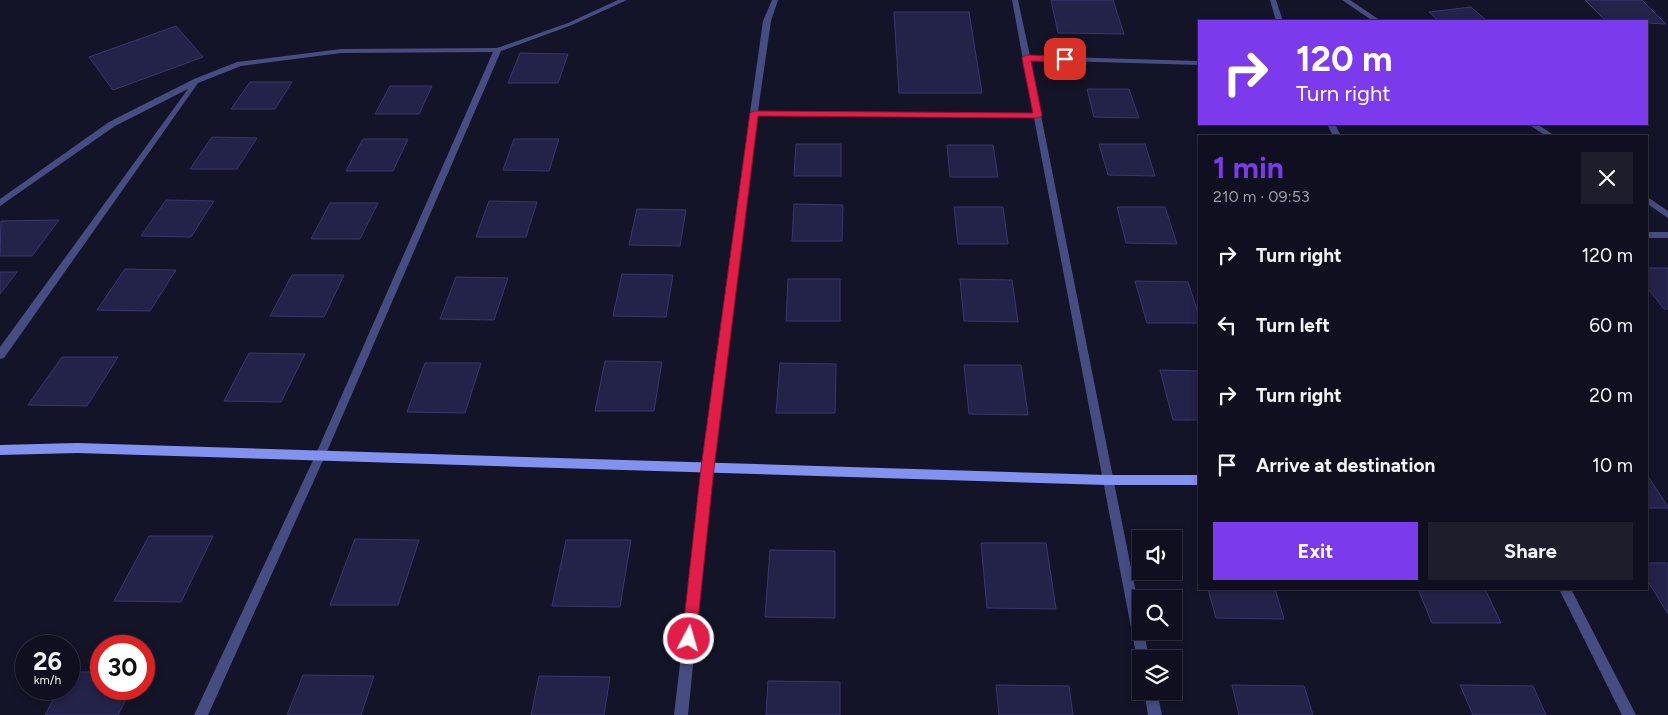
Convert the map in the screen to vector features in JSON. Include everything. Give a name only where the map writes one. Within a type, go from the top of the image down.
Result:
[{"type":"street","points":[[0,203],[112,124],[197,81],[240,64],[341,51],[498,50],[570,24],[624,0]]},
{"type":"street","points":[[681,715],[708,468],[754,113],[767,21],[775,0]]},
{"type":"street","points":[[1015,0],[1141,650]]},
{"type":"street","points":[[1273,0],[1280,20]]},
{"type":"street","points":[[1345,0],[1375,20]]},
{"type":"street","points":[[201,715],[320,456],[498,50]]},
{"type":"street","points":[[1026,58],[1198,63]]},
{"type":"street","points":[[0,355],[197,81]]},
{"type":"street","points":[[754,113],[1038,116]]},
{"type":"street","points":[[1534,125],[1549,135]]},
{"type":"street","points":[[1648,200],[1668,215]]},
{"type":"street","points":[[1648,235],[1668,235]]},
{"type":"street","points":[[0,450],[76,448],[1107,480],[1198,480]]},
{"type":"street","points":[[1566,590],[1629,715]]},
{"type":"street","points":[[1152,700],[1154,715]]},
{"type":"building","points":[[1051,0],[1113,0],[1124,34],[1058,33]]},
{"type":"building","points":[[1585,0],[1642,0],[1666,24],[1648,23],[1648,20],[1605,20]]},
{"type":"building","points":[[1471,7],[1486,20],[1438,20],[1429,12]]},
{"type":"building","points":[[894,12],[969,12],[982,93],[899,93]]},
{"type":"building","points":[[176,26],[203,57],[113,90],[89,57]]},
{"type":"building","points":[[520,53],[568,54],[558,83],[508,83]]},
{"type":"building","points":[[250,82],[292,82],[275,109],[231,109]]},
{"type":"building","points":[[390,86],[432,86],[419,114],[375,114]]},
{"type":"building","points":[[1087,89],[1129,89],[1139,118],[1094,117]]},
{"type":"building","points":[[212,137],[257,138],[237,169],[190,169]]},
{"type":"building","points":[[363,139],[408,139],[393,171],[346,171]]},
{"type":"building","points":[[514,139],[559,139],[549,171],[503,170]]},
{"type":"building","points":[[796,144],[841,144],[841,176],[794,176]]},
{"type":"building","points":[[1099,144],[1145,144],[1155,176],[1108,175]]},
{"type":"building","points":[[947,145],[993,145],[998,177],[950,177]]},
{"type":"building","points":[[166,200],[214,201],[191,237],[141,236]]},
{"type":"building","points":[[489,201],[537,202],[526,237],[476,237]]},
{"type":"building","points":[[330,203],[378,203],[360,239],[311,239]]},
{"type":"building","points":[[794,204],[843,205],[842,241],[792,241]]},
{"type":"building","points":[[954,207],[1003,207],[1008,244],[958,244]]},
{"type":"building","points":[[1117,207],[1165,207],[1177,244],[1126,243]]},
{"type":"building","points":[[637,209],[686,210],[680,246],[629,245]]},
{"type":"building","points":[[59,220],[32,256],[0,256],[1,221]]},
{"type":"building","points":[[1648,268],[1668,268],[1668,309],[1664,309],[1648,289]]},
{"type":"building","points":[[125,269],[176,270],[150,311],[97,310]]},
{"type":"building","points":[[0,272],[17,272],[0,294]]},
{"type":"building","points":[[622,274],[673,275],[666,317],[613,316]]},
{"type":"building","points":[[292,275],[344,275],[324,317],[270,316]]},
{"type":"building","points":[[456,277],[508,278],[494,320],[440,319]]},
{"type":"building","points":[[788,279],[840,279],[840,321],[786,321]]},
{"type":"building","points":[[960,279],[1012,280],[1018,322],[964,321]]},
{"type":"building","points":[[1135,281],[1188,282],[1198,313],[1198,323],[1147,323]]},
{"type":"building","points":[[249,353],[305,354],[281,402],[224,401]]},
{"type":"building","points":[[62,357],[118,357],[87,406],[28,405]]},
{"type":"building","points":[[605,361],[662,362],[654,411],[595,411]]},
{"type":"building","points":[[425,363],[481,363],[465,413],[407,412]]},
{"type":"building","points":[[780,363],[836,364],[835,413],[776,413]]},
{"type":"building","points":[[964,365],[1021,365],[1028,415],[969,414]]},
{"type":"building","points":[[1160,370],[1198,371],[1198,420],[1173,420]]},
{"type":"building","points":[[1648,476],[1668,507],[1648,508]]},
{"type":"building","points":[[149,536],[213,536],[181,602],[114,601]]},
{"type":"building","points":[[355,539],[419,540],[398,605],[330,605]]},
{"type":"building","points":[[566,540],[631,540],[620,607],[552,606]]},
{"type":"building","points":[[981,543],[1046,543],[1056,609],[987,608]]},
{"type":"building","points":[[770,550],[835,551],[835,618],[765,617]]},
{"type":"building","points":[[1648,563],[1668,563],[1668,614],[1648,581]]},
{"type":"building","points":[[1208,590],[1275,590],[1284,619],[1216,618]]},
{"type":"building","points":[[1418,590],[1485,590],[1501,623],[1432,623]]},
{"type":"building","points":[[80,672],[90,672],[90,700],[126,700],[118,715],[45,715],[53,700],[80,700]]},
{"type":"building","points":[[303,675],[374,676],[361,715],[287,715]]},
{"type":"building","points":[[539,676],[610,677],[604,715],[531,715]]},
{"type":"building","points":[[768,681],[840,682],[840,715],[766,715]]},
{"type":"building","points":[[996,685],[1069,686],[1073,715],[999,715]]},
{"type":"building","points":[[1232,685],[1304,686],[1313,715],[1239,715]]},
{"type":"building","points":[[1460,685],[1533,686],[1546,715],[1473,715]]},
{"type":"route","points":[[689,639],[708,468],[754,113],[1038,116],[1026,58],[1065,59]]}]
